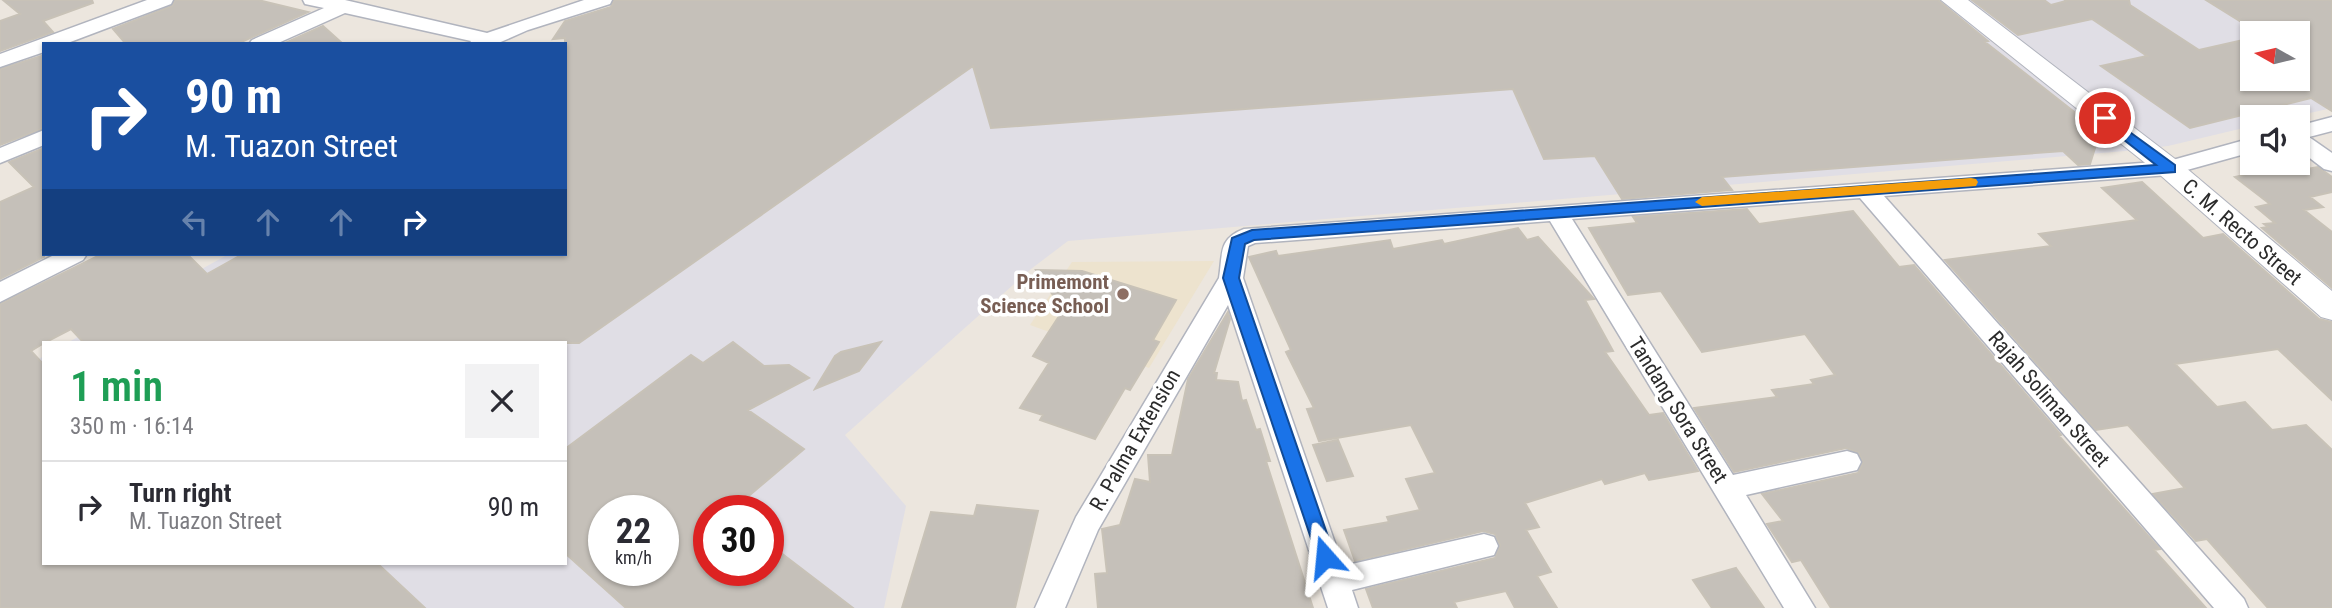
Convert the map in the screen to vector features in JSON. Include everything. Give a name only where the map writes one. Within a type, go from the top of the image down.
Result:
[{"type":"street","points":[[50,42],[164,0]]},
{"type":"street","points":[[312,0],[483,42],[603,0]]},
{"type":"street","name":"C. M. Recto Street","points":[[1953,0],[2169,169],[2332,309]]},
{"type":"street","points":[[264,42],[345,6]]},
{"type":"street","points":[[0,61],[42,45]]},
{"type":"street","points":[[2310,130],[2332,124]]},
{"type":"street","points":[[0,156],[42,138]]},
{"type":"street","points":[[2310,147],[2332,164]]},
{"type":"street","points":[[1484,546],[1338,594],[1231,278],[1237,241],[1252,235],[2169,169],[2240,148]]},
{"type":"street","name":"Rajah Soliman Street","points":[[1866,190],[2232,608]]},
{"type":"street","name":"Tandang Sora Street","points":[[1556,212],[1800,608]]},
{"type":"street","points":[[0,293],[71,256]]},
{"type":"street","name":"R. Palma Extension","points":[[1050,608],[1086,525],[1231,278]]},
{"type":"street","points":[[1726,488],[1847,462]]},
{"type":"shaded area","points":[[689,0],[2286,0],[2295,21],[2240,21],[2240,91],[2310,91],[2310,56],[2332,108],[2310,113],[2310,105],[2240,105],[2240,129],[2168,146],[2125,151],[1068,241],[1031,269],[845,435],[906,506],[884,608],[0,608],[0,380],[42,357],[42,565],[567,565],[567,341],[71,341],[225,256],[567,256],[567,250]]},
{"type":"shaded area","name":"Primemont Science School","points":[[1214,261],[1149,368],[1030,325],[1072,262]]},
{"type":"building","points":[[3,0],[92,0],[93,3],[43,21],[53,32],[0,51],[0,21],[20,14]]},
{"type":"building","points":[[175,0],[258,0],[308,12],[241,42],[124,42],[113,29],[172,6]]},
{"type":"building","points":[[614,0],[1938,0],[1988,41],[1985,42],[2100,132],[2090,164],[2078,165],[2063,151],[1722,177],[1732,190],[1622,199],[1595,156],[1544,159],[1513,89],[991,128],[973,66],[579,343],[82,341],[71,329],[48,341],[42,341],[42,344],[31,351],[42,363],[42,565],[379,565],[425,608],[0,608],[0,304],[98,256],[189,256],[207,274],[239,256],[567,256],[567,42],[565,38],[553,39],[565,21],[611,7]]},
{"type":"building","points":[[1972,0],[2044,0],[2051,5],[2066,1],[2064,0],[2129,0],[2130,5],[2199,50],[2240,41],[2240,91],[2310,91],[2310,21],[2240,21],[2206,0],[2332,0],[2332,111],[2311,98],[2283,105],[2240,105],[2240,116],[2190,128],[2101,66],[2147,56],[2092,19],[2018,35]]},
{"type":"building","points":[[323,26],[341,42],[287,42]]},
{"type":"building","points":[[42,56],[42,129],[0,145],[0,69]]},
{"type":"building","points":[[42,149],[44,257],[0,279],[0,202],[34,187],[9,162]]},
{"type":"building","points":[[2318,167],[2332,177],[2332,192],[2310,197],[2323,207],[2304,210],[2332,232],[2332,288],[2262,228],[2268,227],[2264,224],[2275,223],[2256,207],[2270,204],[2235,177],[2310,175],[2310,168]]},
{"type":"building","points":[[2142,182],[2203,238],[2223,234],[2319,319],[2332,322],[2332,400],[2278,349],[2175,364],[2217,407],[2245,402],[2272,430],[2306,425],[2332,450],[2332,608],[2268,608],[2207,539],[2196,541],[2153,494],[2185,488],[2128,425],[2096,430],[1945,260],[2051,246],[2039,234],[2137,220],[2102,188]]},
{"type":"building","points":[[1747,209],[1759,224],[1853,211],[1899,267],[1914,265],[2061,435],[2059,436],[2160,549],[2154,550],[2206,608],[1831,608],[1801,560],[1792,562],[1767,524],[1783,521],[1762,494],[1858,473],[1863,463],[1859,453],[1846,448],[1734,472],[1694,408],[1777,397],[1772,390],[1814,384],[1811,380],[1835,375],[1805,334],[1702,352],[1661,291],[1628,295],[1589,228],[1637,223],[1633,217]]},
{"type":"building","points":[[1518,228],[1527,240],[1538,237],[1594,299],[1585,300],[1613,351],[1605,352],[1649,415],[1663,413],[1698,471],[1649,480],[1645,473],[1605,484],[1602,479],[1525,503],[1539,527],[1526,530],[1551,572],[1537,576],[1557,608],[1515,608],[1506,591],[1454,602],[1457,608],[1373,608],[1366,589],[1495,558],[1500,545],[1495,534],[1483,531],[1355,561],[1344,530],[1389,522],[1387,517],[1420,510],[1406,479],[1435,473],[1411,425],[1319,441],[1307,409],[1314,408],[1286,352],[1291,350],[1249,257],[1276,251],[1278,256],[1390,240],[1393,249],[1442,240],[1444,244]]},
{"type":"building","points":[[1036,270],[1082,271],[1176,300],[1153,340],[1159,342],[1130,390],[1125,388],[1095,439],[1040,420],[1043,415],[1020,408],[1049,363],[1033,356],[1063,310]]},
{"type":"building","points":[[1228,312],[1230,319],[1214,373],[1217,373],[1216,380],[1238,382],[1242,401],[1246,400],[1256,430],[1260,429],[1270,461],[1266,461],[1313,608],[1098,608],[1095,574],[1107,573],[1102,529],[1120,525],[1135,479],[1150,482],[1148,455],[1172,455],[1188,379]]},
{"type":"building","points":[[733,342],[764,366],[789,365],[809,378],[748,410],[804,449],[750,495],[693,495],[693,586],[784,586],[784,555],[853,608],[626,608],[602,586],[679,586],[679,495],[588,495],[588,574],[567,555],[567,448],[691,355],[703,363]]},
{"type":"building","points":[[881,342],[859,371],[815,389],[835,356]]},
{"type":"building","points":[[1338,440],[1353,476],[1327,481],[1313,445]]},
{"type":"building","points":[[977,505],[1038,511],[1015,608],[902,608],[931,512],[974,516]]},
{"type":"building","points":[[1736,568],[1764,608],[1712,608],[1693,580]]},
{"type":"slow traffic","points":[[1702,202],[1971,182]]},
{"type":"place","name":"Primemont Science School","points":[[1123,294]]},
{"type":"route","points":[[1325,557],[1231,278],[1237,241],[1252,235],[2169,169],[2105,118]]}]
